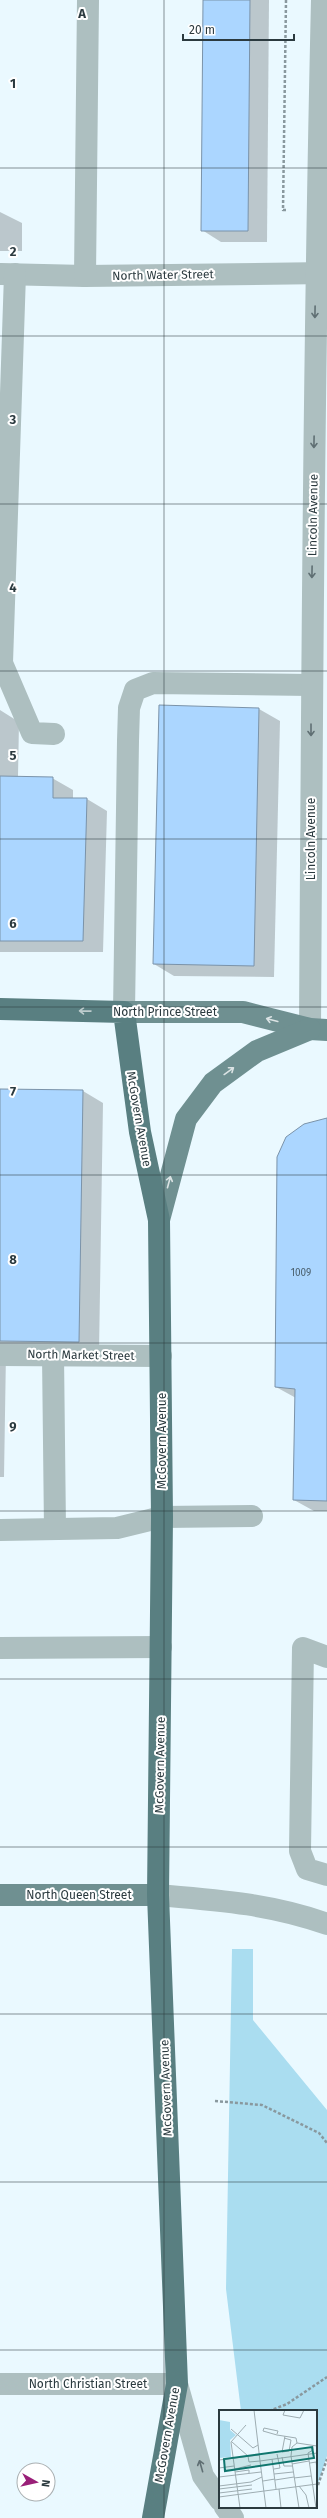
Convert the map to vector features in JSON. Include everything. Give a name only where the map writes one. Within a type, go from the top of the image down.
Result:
[{"type":"highway","name":"North Prince Street","points":[[0,1009],[124,1012]]},
{"type":"highway","name":"McGovern Avenue","points":[[124,1012],[138,1118],[159,1220],[162,1647],[158,1895],[177,2384],[153,2518]]},
{"type":"main road","name":"North Prince Street","points":[[124,1012],[243,1012],[319,1030]]},
{"type":"main road","points":[[159,1220],[186,1119],[214,1083],[257,1051],[319,1030]]},
{"type":"main road","name":"North Queen Street","points":[[0,1895],[158,1895]]},
{"type":"street","points":[[85,276],[88,0]]},
{"type":"street","name":"Lincoln Avenue","points":[[319,1030],[316,693],[321,273],[322,0]]},
{"type":"street","name":"North Water Street","points":[[7,274],[85,276],[321,273]]},
{"type":"street","points":[[7,274],[1,657],[2,663],[32,733],[54,734]]},
{"type":"street","points":[[124,1012],[129,708],[135,690],[153,683],[316,693]]},
{"type":"street","name":"North Market Street","points":[[0,1355],[161,1356]]},
{"type":"street","points":[[53,1355],[55,1529]]},
{"type":"street","points":[[0,1530],[117,1528],[162,1517],[252,1516]]},
{"type":"street","points":[[0,1648],[162,1647]]},
{"type":"street","points":[[327,1657],[303,1648],[300,1851],[307,1869],[327,1874]]},
{"type":"street","points":[[158,1895],[260,1905],[303,1915],[327,1924]]},
{"type":"street","name":"North Christian Street","points":[[0,2384],[177,2384]]},
{"type":"street","points":[[177,2384],[204,2476],[219,2498]]},
{"type":"street","points":[[226,2508],[233,2518]]},
{"type":"path","points":[[283,210],[286,0]]},
{"type":"path","points":[[215,2101],[262,2105],[319,2133],[327,2143]]},
{"type":"path","points":[[272,2410],[287,2404],[327,2377]]},
{"type":"path","points":[[318,2485],[327,2459]]},
{"type":"shaded area","points":[[232,1949],[253,1949],[253,2020],[327,2110],[327,2456],[317,2487],[317,2410],[241,2410],[226,2289]]},
{"type":"building","points":[[203,0],[250,0],[248,231],[201,231]]},
{"type":"building","points":[[159,705],[259,708],[254,966],[153,964]]},
{"type":"building","points":[[0,776],[53,777],[53,798],[87,798],[83,941],[0,941]]},
{"type":"building","points":[[0,1089],[83,1090],[79,1342],[0,1341]]},
{"type":"building","points":[[327,1118],[327,1501],[293,1500],[295,1389],[275,1387],[277,1157],[286,1137],[304,1124]]}]
